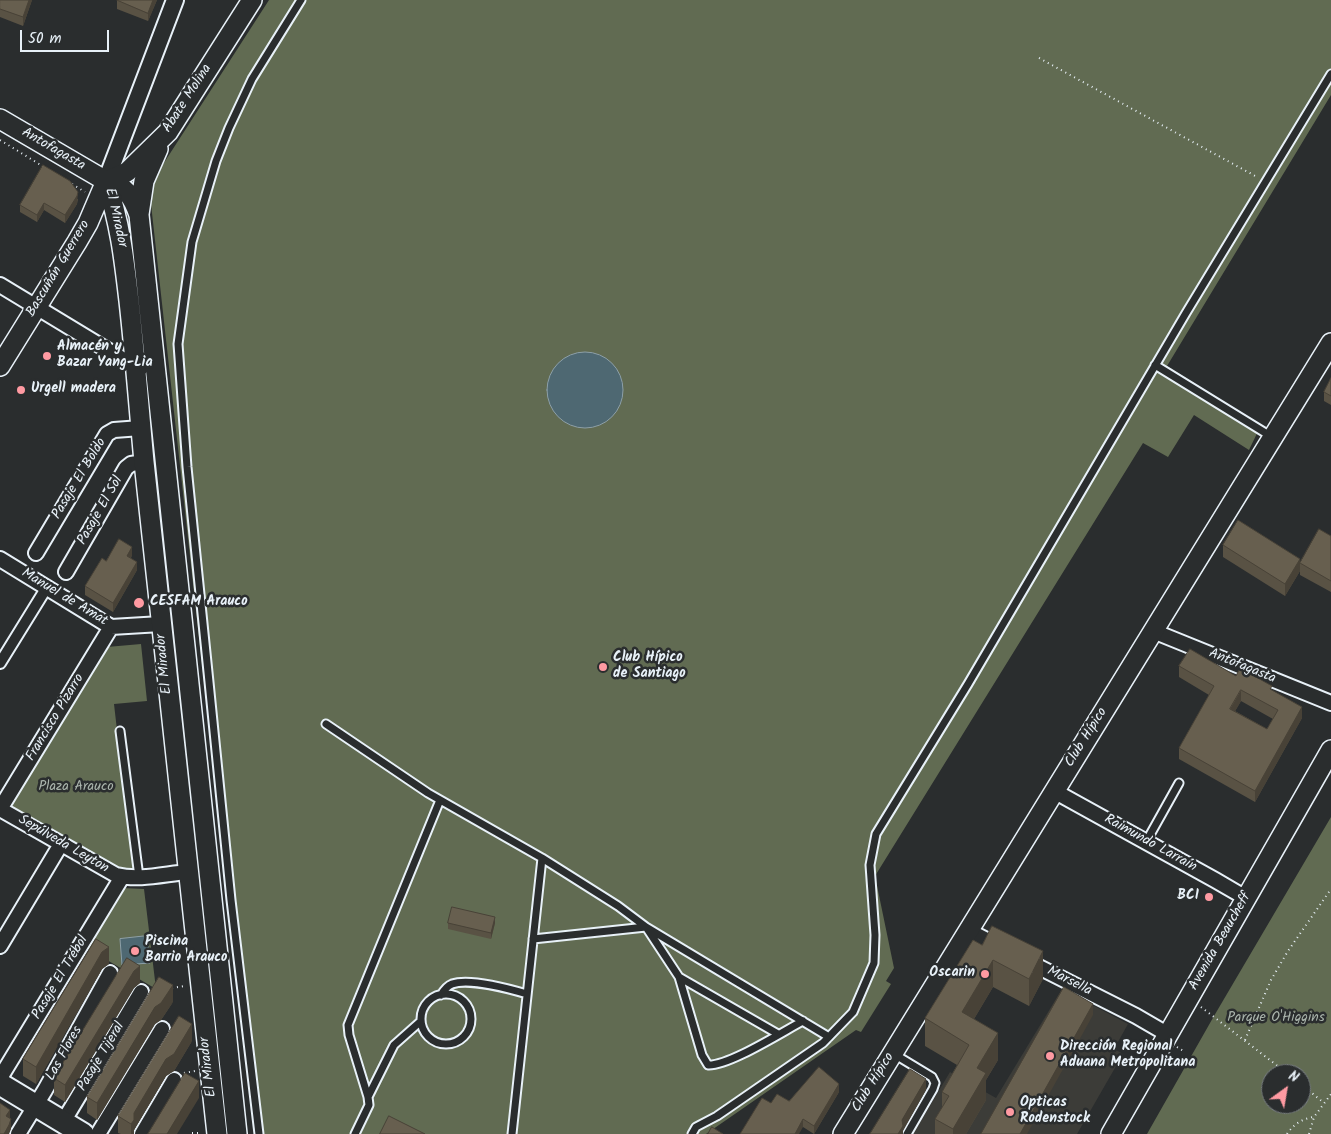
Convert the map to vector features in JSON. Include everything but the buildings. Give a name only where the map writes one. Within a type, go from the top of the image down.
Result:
[{"type":"main road","name":"Abate Molina","points":[[106,181],[128,172],[168,132],[252,0]]},
{"type":"main road","name":"Antofagasta","points":[[0,119],[106,181]]},
{"type":"main road","points":[[139,215],[142,190],[148,171],[168,132]]},
{"type":"main road","name":"El Mirador","points":[[106,181],[118,184],[128,192],[135,203],[139,215],[146,368],[141,428],[200,985],[208,1133]]},
{"type":"main road","name":"El Mirador","points":[[106,181],[122,239],[146,368],[186,666],[237,1134]]},
{"type":"main road","name":"Bascuñán Guerrero","points":[[0,366],[88,223],[106,181]]},
{"type":"main road","name":"Club Hípico","points":[[843,1134],[1331,343]]},
{"type":"main road","points":[[166,667],[186,666]]},
{"type":"main road","name":"Avenida Beaucheff","points":[[1111,1134],[1331,750]]},
{"type":"main road","points":[[193,926],[214,923]]},
{"type":"main road","points":[[0,1084],[83,1134]]},
{"type":"street","name":"Bascuñán Guerrero","points":[[106,181],[175,0]]},
{"type":"street","points":[[0,285],[146,368]]},
{"type":"street","name":"Pasaje El Boldo","points":[[36,553],[107,434],[114,430],[141,428]]},
{"type":"street","name":"Pasaje El Sol","points":[[66,572],[126,468],[131,464],[144,462]]},
{"type":"street","name":"Manuel de Amat","points":[[0,559],[111,627],[161,624]]},
{"type":"street","points":[[0,663],[46,587]]},
{"type":"street","name":"Francisco Pizarro","points":[[0,809],[111,627]]},
{"type":"street","name":"Antofagasta","points":[[1153,631],[1331,703]]},
{"type":"street","name":"Raimundo Larraín","points":[[1054,791],[1246,898]]},
{"type":"street","name":"Sepúlveda Leyton","points":[[0,809],[108,872],[122,877],[188,872]]},
{"type":"street","points":[[0,946],[61,844]]},
{"type":"street","name":"Pasaje El Trébol","points":[[0,1078],[122,877]]},
{"type":"street","name":"Marsella","points":[[969,931],[1136,1016],[1167,1034]]},
{"type":"street","name":"Las Flores","points":[[18,1134],[36,1106],[110,974]]},
{"type":"street","name":"Pasaje Tijeral","points":[[63,1122],[141,992]]},
{"type":"street","points":[[98,1134],[162,1028]]},
{"type":"street","points":[[142,1134],[174,1080]]},
{"type":"lane","points":[[259,1134],[210,692],[187,467],[178,344],[192,242],[216,161],[252,79],[300,0]]},
{"type":"lane","points":[[692,1134],[696,1127],[824,1043],[853,1012],[874,963],[875,935],[870,865],[876,834],[968,684],[1155,365],[1331,74]]},
{"type":"lane","points":[[1155,365],[1273,437]]},
{"type":"lane","points":[[326,724],[440,800],[542,858],[618,906],[646,927],[829,1037]]},
{"type":"lane","points":[[120,731],[139,877]]},
{"type":"lane","points":[[1146,842],[1179,783]]},
{"type":"lane","points":[[355,1134],[369,1105],[349,1035],[348,1025],[440,800]]},
{"type":"lane","points":[[512,1134],[542,858]]},
{"type":"lane","points":[[646,927],[679,977],[702,1055],[708,1065],[716,1065],[730,1060],[803,1021]]},
{"type":"lane","points":[[533,939],[646,927]]},
{"type":"lane","points":[[679,977],[778,1034]]},
{"type":"lane","points":[[441,995],[444,989],[456,983],[486,984],[527,994]]},
{"type":"lane","points":[[368,1097],[394,1045],[420,1021],[423,1009],[430,1000],[447,994],[458,998],[467,1007],[471,1018],[469,1030],[465,1035],[456,1042],[444,1044],[428,1037],[420,1021]]},
{"type":"lane","points":[[893,1053],[932,1077],[935,1083],[934,1089],[907,1134]]},
{"type":"path","points":[[1039,58],[1265,182]]},
{"type":"path","points":[[0,140],[47,169]]},
{"type":"path","points":[[71,183],[87,193]]},
{"type":"path","points":[[1245,1040],[1271,980],[1288,951],[1331,889]]},
{"type":"path","points":[[164,989],[200,985]]},
{"type":"path","points":[[1214,1016],[1275,1064]]},
{"type":"path","points":[[1311,1092],[1324,1103]]},
{"type":"path","points":[[1308,1134],[1314,1117],[1331,1094]]},
{"type":"path","points":[[1287,1134],[1301,1120],[1314,1117]]},
{"type":"path","points":[[192,1134],[208,1133]]},
{"type":"shaded area","points":[[1062,989],[1128,1024],[1114,1049],[1123,1054],[1077,1134],[913,1134],[950,1072],[996,1098]]},
{"type":"green space","name":"Club Hípico de Santiago","points":[[269,0],[1331,0],[1331,95],[1167,366],[1261,425],[1249,450],[1194,415],[1168,457],[1143,443],[875,876],[894,968],[886,981],[891,984],[861,1032],[856,1030],[706,1134],[254,1134],[149,186]]},
{"type":"green space","name":"Plaza Arauco","points":[[141,644],[147,701],[114,704],[133,870],[118,868],[10,805],[107,645],[107,647]]},
{"type":"green space","name":"Parque O'Higgins","points":[[1331,817],[1331,1134],[1147,1134],[1214,1016]]},
{"type":"green space","points":[[122,888],[144,889],[156,989],[85,947]]},
{"type":"water","points":[[585,352],[600,355],[612,363],[620,375],[623,390],[620,405],[612,417],[600,425],[585,428],[570,425],[558,417],[550,405],[547,390],[550,375],[558,363],[570,355]]},
{"type":"water","name":"Piscina Barrio Arauco","points":[[147,936],[150,963],[122,965],[120,939]]},
{"type":"place","name":"Almacén y Bazar Yang-Lia","points":[[47,356]]},
{"type":"place","name":"Urgell madera","points":[[21,390]]},
{"type":"place","name":"CESFAM Arauco","points":[[139,603]]},
{"type":"place","name":"Club Hípico de Santiago","points":[[603,667]]},
{"type":"place","name":"BCI","points":[[1209,897]]},
{"type":"place","name":"Piscina Barrio Arauco","points":[[135,951]]},
{"type":"place","name":"Oscarin","points":[[985,974]]},
{"type":"place","name":"Dirección Regional Aduana Metropolitana","points":[[1050,1056]]},
{"type":"place","name":"Opticas Rodenstock","points":[[1010,1112]]}]
